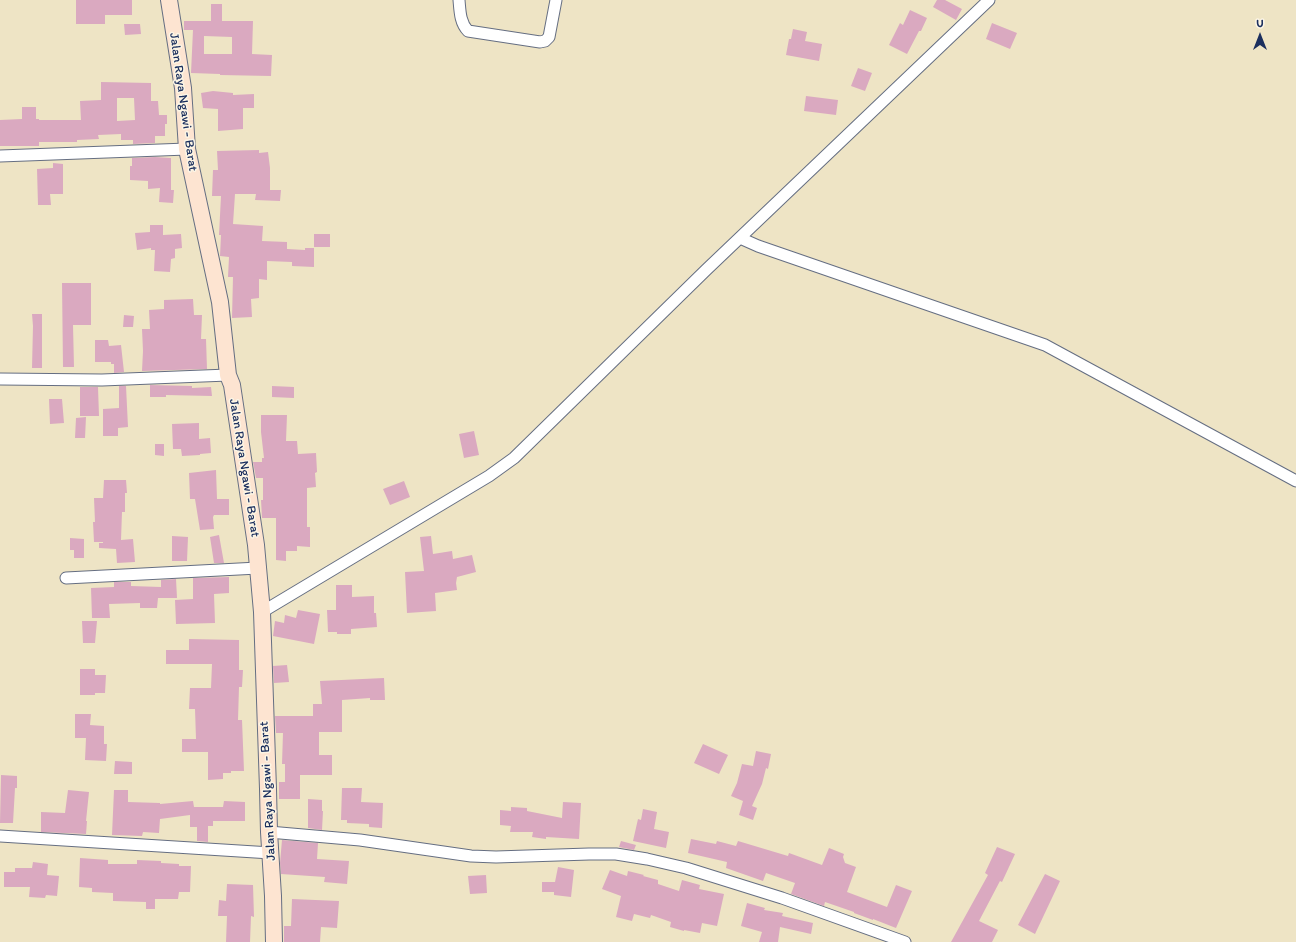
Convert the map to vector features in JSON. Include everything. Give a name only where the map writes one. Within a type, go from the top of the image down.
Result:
[{"type":"main road","name":"Jalan Raya Ngawi - Barat","points":[[168,0],[184,88],[187,149],[220,302],[228,375],[232,385],[251,505],[262,612],[274,942]]},
{"type":"street","points":[[459,0],[462,22],[468,31],[540,42],[545,41],[549,37],[556,0]]},
{"type":"street","points":[[262,612],[502,468],[514,458],[740,238],[989,0]]},
{"type":"street","points":[[0,156],[187,149]]},
{"type":"street","points":[[740,238],[758,246],[1045,345],[1296,481]]},
{"type":"street","points":[[0,379],[102,380],[228,375]]},
{"type":"street","points":[[66,578],[258,568]]},
{"type":"street","points":[[269,832],[360,840],[471,856],[496,857],[616,854],[647,859],[686,868],[774,896],[905,942]]},
{"type":"street","points":[[0,836],[271,853]]},
{"type":"building","points":[[76,0],[132,0],[132,15],[105,15],[105,24],[76,24]]},
{"type":"building","points":[[937,0],[945,0],[962,9],[956,20],[933,7]]},
{"type":"building","points":[[211,4],[222,4],[222,21],[253,21],[252,54],[272,55],[271,76],[191,73],[193,30],[184,30],[184,21],[211,21]],"holes":[[[204,36],[232,37],[232,54],[204,54]]]},
{"type":"building","points":[[910,10],[927,18],[907,54],[889,45],[900,23],[903,25]]},
{"type":"building","points":[[992,23],[1017,33],[1010,49],[986,39]]},
{"type":"building","points":[[124,24],[140,24],[141,34],[125,35]]},
{"type":"building","points":[[793,29],[807,32],[805,41],[822,44],[819,61],[786,55],[789,39],[791,39]]},
{"type":"building","points":[[858,68],[872,73],[865,91],[851,86]]},
{"type":"building","points":[[101,82],[151,83],[151,101],[158,101],[159,115],[167,115],[165,136],[155,136],[155,143],[133,144],[133,140],[121,140],[121,134],[98,135],[99,139],[77,140],[77,142],[39,142],[39,146],[0,146],[0,120],[22,119],[22,107],[36,107],[36,119],[39,120],[81,120],[80,101],[101,100]],"holes":[[[117,98],[134,98],[135,120],[117,121]]]},
{"type":"building","points":[[213,91],[233,93],[233,95],[254,94],[254,108],[243,108],[243,129],[218,131],[218,109],[203,108],[201,93]]},
{"type":"building","points":[[806,96],[838,100],[836,115],[804,111]]},
{"type":"building","points":[[259,150],[259,153],[268,152],[270,190],[281,190],[280,201],[255,200],[256,194],[235,194],[233,224],[263,226],[262,241],[287,242],[287,249],[305,250],[305,248],[314,248],[314,267],[292,266],[292,262],[267,261],[267,280],[259,279],[259,298],[251,299],[252,317],[232,318],[233,277],[228,277],[229,257],[220,256],[221,235],[219,235],[221,196],[212,196],[213,170],[218,170],[217,151]]},
{"type":"building","points":[[132,158],[171,158],[171,190],[174,190],[173,203],[159,202],[160,188],[148,189],[148,181],[130,180],[130,166],[132,166]]},
{"type":"building","points":[[53,163],[63,164],[63,194],[50,194],[51,205],[38,205],[37,169],[53,168]]},
{"type":"building","points":[[150,225],[163,225],[163,235],[181,234],[182,248],[175,249],[175,258],[171,259],[170,272],[154,271],[155,250],[151,250],[151,248],[137,250],[135,233],[150,232]]},
{"type":"building","points":[[314,234],[330,234],[330,247],[314,247]]},
{"type":"building","points":[[62,283],[91,283],[91,325],[73,325],[74,367],[63,367]]},
{"type":"building","points":[[193,299],[194,315],[202,315],[201,339],[206,339],[207,369],[142,371],[142,329],[150,329],[149,310],[164,309],[164,300]]},
{"type":"building","points":[[32,314],[42,314],[42,368],[32,368]]},
{"type":"building","points":[[124,315],[134,316],[133,327],[123,327]]},
{"type":"building","points":[[95,340],[108,340],[109,346],[121,345],[124,372],[114,373],[114,364],[111,364],[111,362],[95,362]]},
{"type":"building","points":[[150,385],[192,386],[192,388],[211,387],[212,396],[166,395],[166,397],[150,397]]},
{"type":"building","points":[[119,386],[126,386],[128,427],[118,428],[118,436],[103,436],[103,409],[119,408]]},
{"type":"building","points":[[272,386],[294,387],[294,398],[272,397]]},
{"type":"building","points":[[80,387],[98,387],[99,416],[80,416]]},
{"type":"building","points":[[49,399],[62,399],[64,423],[50,424]]},
{"type":"building","points":[[261,415],[287,415],[286,441],[297,441],[298,454],[316,453],[316,487],[307,488],[307,527],[310,527],[310,547],[297,546],[297,551],[286,551],[286,561],[276,560],[276,518],[262,518],[261,500],[263,500],[263,478],[256,478],[253,462],[262,462],[262,458],[264,458]]},
{"type":"building","points":[[86,417],[85,438],[75,438],[76,418]]},
{"type":"building","points":[[199,423],[199,439],[210,438],[211,453],[182,456],[181,449],[173,449],[172,424]]},
{"type":"building","points":[[474,431],[479,455],[464,458],[459,434]]},
{"type":"building","points":[[155,444],[164,444],[164,456],[155,455]]},
{"type":"building","points":[[216,470],[217,499],[229,499],[229,515],[214,515],[214,529],[200,530],[195,499],[190,499],[189,473]]},
{"type":"building","points":[[104,480],[126,480],[127,493],[125,493],[125,512],[122,512],[121,540],[133,539],[135,562],[117,563],[116,549],[99,548],[99,543],[103,542],[94,542],[94,498],[103,498]]},
{"type":"building","points":[[404,481],[410,497],[390,505],[383,489]]},
{"type":"building","points":[[219,535],[224,563],[214,563],[210,537]]},
{"type":"building","points":[[172,536],[188,537],[187,561],[172,561]]},
{"type":"building","points":[[431,536],[433,554],[452,551],[453,559],[472,555],[476,572],[457,577],[457,590],[435,593],[436,611],[407,613],[405,572],[424,571],[420,537]]},
{"type":"building","points":[[70,538],[84,539],[84,558],[74,558],[74,550],[70,550]]},
{"type":"building","points":[[229,577],[229,593],[214,594],[215,623],[176,624],[175,600],[193,599],[193,578]]},
{"type":"building","points":[[176,579],[177,598],[158,598],[157,608],[140,608],[140,603],[109,604],[110,618],[92,618],[91,588],[114,587],[114,582],[131,582],[131,586],[161,587],[161,580]]},
{"type":"building","points":[[336,585],[352,585],[352,597],[374,596],[374,613],[376,613],[377,627],[351,629],[351,634],[337,634],[337,632],[328,632],[327,610],[336,610]]},
{"type":"building","points":[[298,610],[320,614],[314,644],[273,636],[275,621],[284,623],[285,615],[296,618]]},
{"type":"building","points":[[82,621],[97,621],[95,643],[83,643]]},
{"type":"building","points":[[189,639],[239,640],[239,670],[243,670],[242,687],[239,687],[238,720],[242,720],[244,771],[231,771],[231,773],[223,773],[223,779],[208,780],[208,752],[182,752],[182,739],[196,739],[195,709],[189,709],[190,688],[211,688],[212,664],[166,664],[166,650],[189,650]]},
{"type":"building","points":[[287,665],[289,682],[274,683],[273,666]]},
{"type":"building","points":[[80,669],[95,669],[95,675],[106,675],[105,693],[80,695]]},
{"type":"building","points":[[384,678],[385,700],[370,700],[370,698],[342,700],[342,732],[319,732],[319,755],[332,755],[332,775],[300,775],[300,799],[279,799],[279,782],[285,782],[285,764],[282,764],[283,733],[276,733],[275,716],[313,716],[313,704],[322,704],[320,681]]},
{"type":"building","points":[[75,714],[91,714],[90,725],[104,726],[104,744],[107,744],[106,761],[85,760],[86,738],[75,738]]},
{"type":"building","points":[[703,744],[728,755],[719,774],[694,763]]},
{"type":"building","points":[[756,751],[771,754],[768,769],[766,768],[762,784],[752,806],[757,808],[753,820],[739,815],[743,801],[731,796],[737,783],[742,764],[753,766]]},
{"type":"building","points":[[115,761],[132,762],[132,774],[114,774]]},
{"type":"building","points":[[1,775],[17,776],[13,823],[0,823]]},
{"type":"building","points":[[342,788],[362,788],[361,802],[383,803],[382,828],[369,827],[369,824],[347,823],[347,820],[341,820]]},
{"type":"building","points":[[68,790],[89,792],[86,834],[41,832],[41,812],[65,813]]},
{"type":"building","points":[[114,790],[128,790],[128,802],[160,804],[193,801],[194,807],[223,807],[224,801],[245,802],[245,821],[213,821],[213,826],[208,826],[208,842],[197,841],[197,827],[190,827],[190,815],[160,819],[159,833],[143,832],[142,836],[112,835]]},
{"type":"building","points":[[308,799],[322,800],[322,830],[308,828]]},
{"type":"building","points":[[563,802],[581,803],[579,839],[546,837],[546,839],[532,837],[533,832],[510,832],[511,826],[500,825],[500,810],[511,811],[511,807],[527,808],[527,811],[562,818]]},
{"type":"building","points":[[643,809],[657,812],[654,829],[669,832],[666,848],[633,841],[638,819],[641,820]]},
{"type":"building","points":[[691,839],[716,844],[717,841],[736,846],[738,841],[788,856],[789,853],[822,865],[829,848],[844,854],[843,857],[845,863],[856,867],[847,892],[887,907],[896,885],[912,891],[896,928],[825,902],[824,906],[791,894],[795,883],[766,873],[763,881],[726,868],[727,862],[688,853]]},
{"type":"building","points":[[282,840],[318,843],[317,859],[349,861],[347,884],[324,882],[325,877],[281,874],[280,863]]},
{"type":"building","points":[[621,841],[636,845],[634,850],[619,847]]},
{"type":"building","points":[[997,847],[1015,854],[1002,882],[1000,881],[979,921],[998,930],[992,942],[951,942],[988,875],[985,873]]},
{"type":"building","points":[[80,858],[108,860],[108,864],[137,864],[137,860],[161,861],[161,863],[179,864],[179,866],[191,866],[190,892],[179,892],[178,899],[155,899],[155,909],[146,909],[146,902],[113,901],[113,893],[92,892],[92,888],[79,887]]},
{"type":"building","points":[[33,862],[48,864],[47,875],[59,876],[57,896],[46,895],[45,898],[29,897],[30,887],[4,887],[4,872],[15,872],[15,868],[32,868]]},
{"type":"building","points":[[558,867],[574,870],[571,897],[554,895],[554,892],[542,892],[542,882],[555,882]]},
{"type":"building","points":[[610,870],[627,876],[628,871],[644,875],[643,876],[658,880],[658,884],[679,891],[682,880],[700,885],[699,889],[724,894],[717,926],[702,923],[700,933],[670,927],[671,922],[651,915],[650,918],[634,914],[632,921],[616,917],[621,896],[602,889]]},
{"type":"building","points":[[1045,874],[1060,881],[1035,934],[1018,925]]},
{"type":"building","points":[[486,875],[487,893],[470,894],[468,876]]},
{"type":"building","points":[[227,884],[253,885],[254,917],[251,916],[250,942],[226,942],[227,916],[218,916],[219,900],[226,901]]},
{"type":"building","points":[[292,899],[339,901],[337,928],[321,927],[320,942],[284,942],[284,926],[291,926]]},
{"type":"building","points":[[747,903],[765,908],[764,910],[783,913],[782,916],[813,923],[811,934],[780,927],[778,942],[759,942],[762,932],[741,926]]}]
